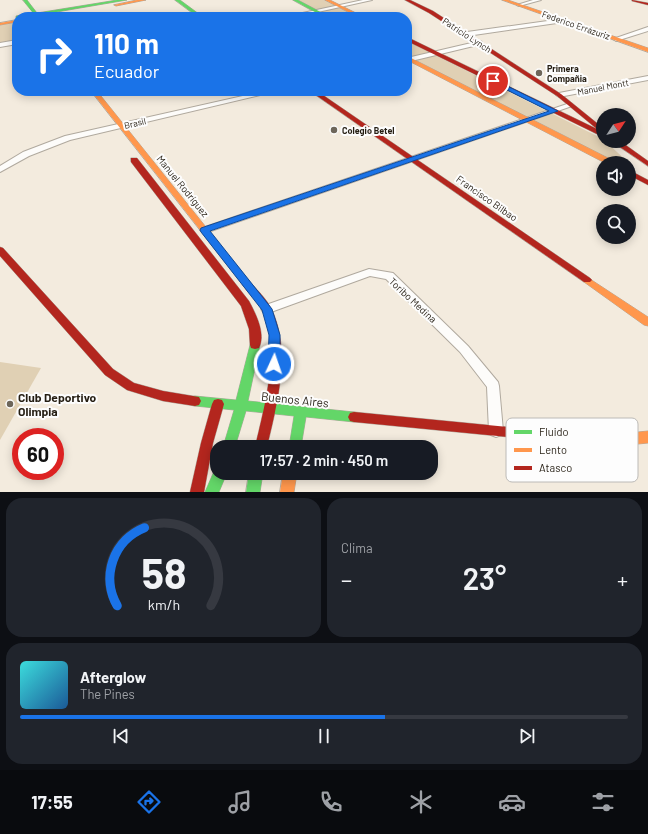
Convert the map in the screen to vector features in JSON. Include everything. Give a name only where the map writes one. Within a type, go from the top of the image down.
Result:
[{"type":"main road","points":[[53,12],[125,0]]},
{"type":"main road","points":[[58,12],[144,0]]},
{"type":"main road","points":[[177,0],[194,12]]},
{"type":"main road","points":[[295,0],[316,11]]},
{"type":"main road","points":[[327,0],[352,12]]},
{"type":"main road","name":"Patricio Lynch","points":[[407,0],[431,12],[559,95],[596,125]]},
{"type":"main road","name":"Federico Errázuriz","points":[[504,0],[648,50]]},
{"type":"main road","points":[[634,0],[648,4]]},
{"type":"main road","points":[[21,2],[27,12]]},
{"type":"main road","points":[[0,20],[12,18]]},
{"type":"main road","points":[[0,24],[12,22]]},
{"type":"main road","points":[[412,41],[596,132]]},
{"type":"main road","points":[[412,61],[597,156]]},
{"type":"main road","name":"Manuel Rodríguez","points":[[98,96],[266,309],[275,335],[275,351],[270,409],[263,440]]},
{"type":"main road","name":"Francisco Bilbao","points":[[320,96],[648,322]]},
{"type":"main road","points":[[626,148],[648,164]]},
{"type":"main road","points":[[130,154],[245,304],[252,319],[256,340],[241,406],[230,440]]},
{"type":"main road","points":[[636,176],[648,183]]},
{"type":"main road","name":"Buenos Aires","points":[[0,250],[109,372],[131,387],[163,396],[218,404],[506,432]]},
{"type":"main road","points":[[197,492],[207,443],[218,404]]},
{"type":"main road","points":[[296,440],[301,412]]},
{"type":"main road","name":"Buenos Aires","points":[[638,438],[648,437]]},
{"type":"main road","points":[[212,492],[217,480]]},
{"type":"main road","points":[[253,492],[255,480]]},
{"type":"main road","points":[[287,492],[289,480]]},
{"type":"street","points":[[311,12],[370,0]]},
{"type":"street","points":[[519,5],[539,0]]},
{"type":"street","points":[[466,34],[562,20]]},
{"type":"street","points":[[616,39],[648,29]]},
{"type":"street","points":[[0,45],[12,43]]},
{"type":"street","points":[[412,58],[480,43]]},
{"type":"street","name":"Manuel Montt","points":[[559,95],[648,78]]},
{"type":"street","name":"Brasil","points":[[0,169],[26,154],[68,138],[252,96]]},
{"type":"street","points":[[205,230],[570,105]]},
{"type":"street","name":"Toribo Medina","points":[[266,309],[369,272],[389,276],[464,349],[492,386],[496,431]]},
{"type":"shaded area","points":[[297,0],[324,0],[348,12],[320,12]]},
{"type":"shaded area","points":[[12,23],[12,42],[0,44],[0,25]]},
{"type":"shaded area","points":[[412,44],[596,136],[596,148],[613,148],[621,156],[602,156],[412,60]]},
{"type":"shaded area","name":"Club Deportivo Olimpia","points":[[0,362],[41,368],[0,440]]},
{"type":"traffic: fast","points":[[25,0],[34,12]]},
{"type":"traffic: fast","points":[[49,12],[125,0]]},
{"type":"traffic: fast","points":[[177,0],[194,12]]},
{"type":"traffic: fast","points":[[295,0],[318,12]]},
{"type":"traffic: fast","points":[[231,440],[241,406],[255,345]]},
{"type":"traffic: fast","points":[[195,401],[354,417]]},
{"type":"traffic: fast","points":[[296,440],[301,412]]},
{"type":"traffic: fast","points":[[212,492],[217,480]]},
{"type":"traffic: fast","points":[[253,492],[255,480]]},
{"type":"traffic: slow","points":[[116,5],[144,0]]},
{"type":"traffic: slow","points":[[327,0],[352,12]]},
{"type":"traffic: slow","points":[[504,0],[648,50]]},
{"type":"traffic: slow","points":[[0,24],[12,22]]},
{"type":"traffic: slow","points":[[412,61],[597,156]]},
{"type":"traffic: slow","points":[[98,96],[247,284]]},
{"type":"traffic: slow","points":[[587,280],[648,322]]},
{"type":"traffic: slow","points":[[638,438],[648,437]]},
{"type":"traffic: slow","points":[[287,492],[289,480]]},
{"type":"traffic: jam","points":[[407,0],[431,12],[559,95],[596,125]]},
{"type":"traffic: jam","points":[[634,0],[648,4]]},
{"type":"traffic: jam","points":[[412,41],[596,132]]},
{"type":"traffic: jam","points":[[320,96],[587,280]]},
{"type":"traffic: jam","points":[[625,148],[648,164]]},
{"type":"traffic: jam","points":[[134,160],[245,304],[255,329],[255,345]]},
{"type":"traffic: jam","points":[[636,176],[648,183]]},
{"type":"traffic: jam","points":[[0,250],[109,372],[131,387],[163,396],[195,401]]},
{"type":"traffic: jam","points":[[247,284],[266,308],[272,322],[275,339],[276,357],[272,396],[263,440]]},
{"type":"traffic: jam","points":[[197,492],[207,443],[218,404]]},
{"type":"traffic: jam","points":[[354,417],[506,432]]},
{"type":"place","name":"Primera Compañia","points":[[539,73]]},
{"type":"place","name":"Colegio Betel","points":[[334,130]]},
{"type":"place","name":"Club Deportivo Olimpia","points":[[10,404]]},
{"type":"route","points":[[274,364],[275,335],[266,309],[205,230],[555,111],[493,81]]}]
